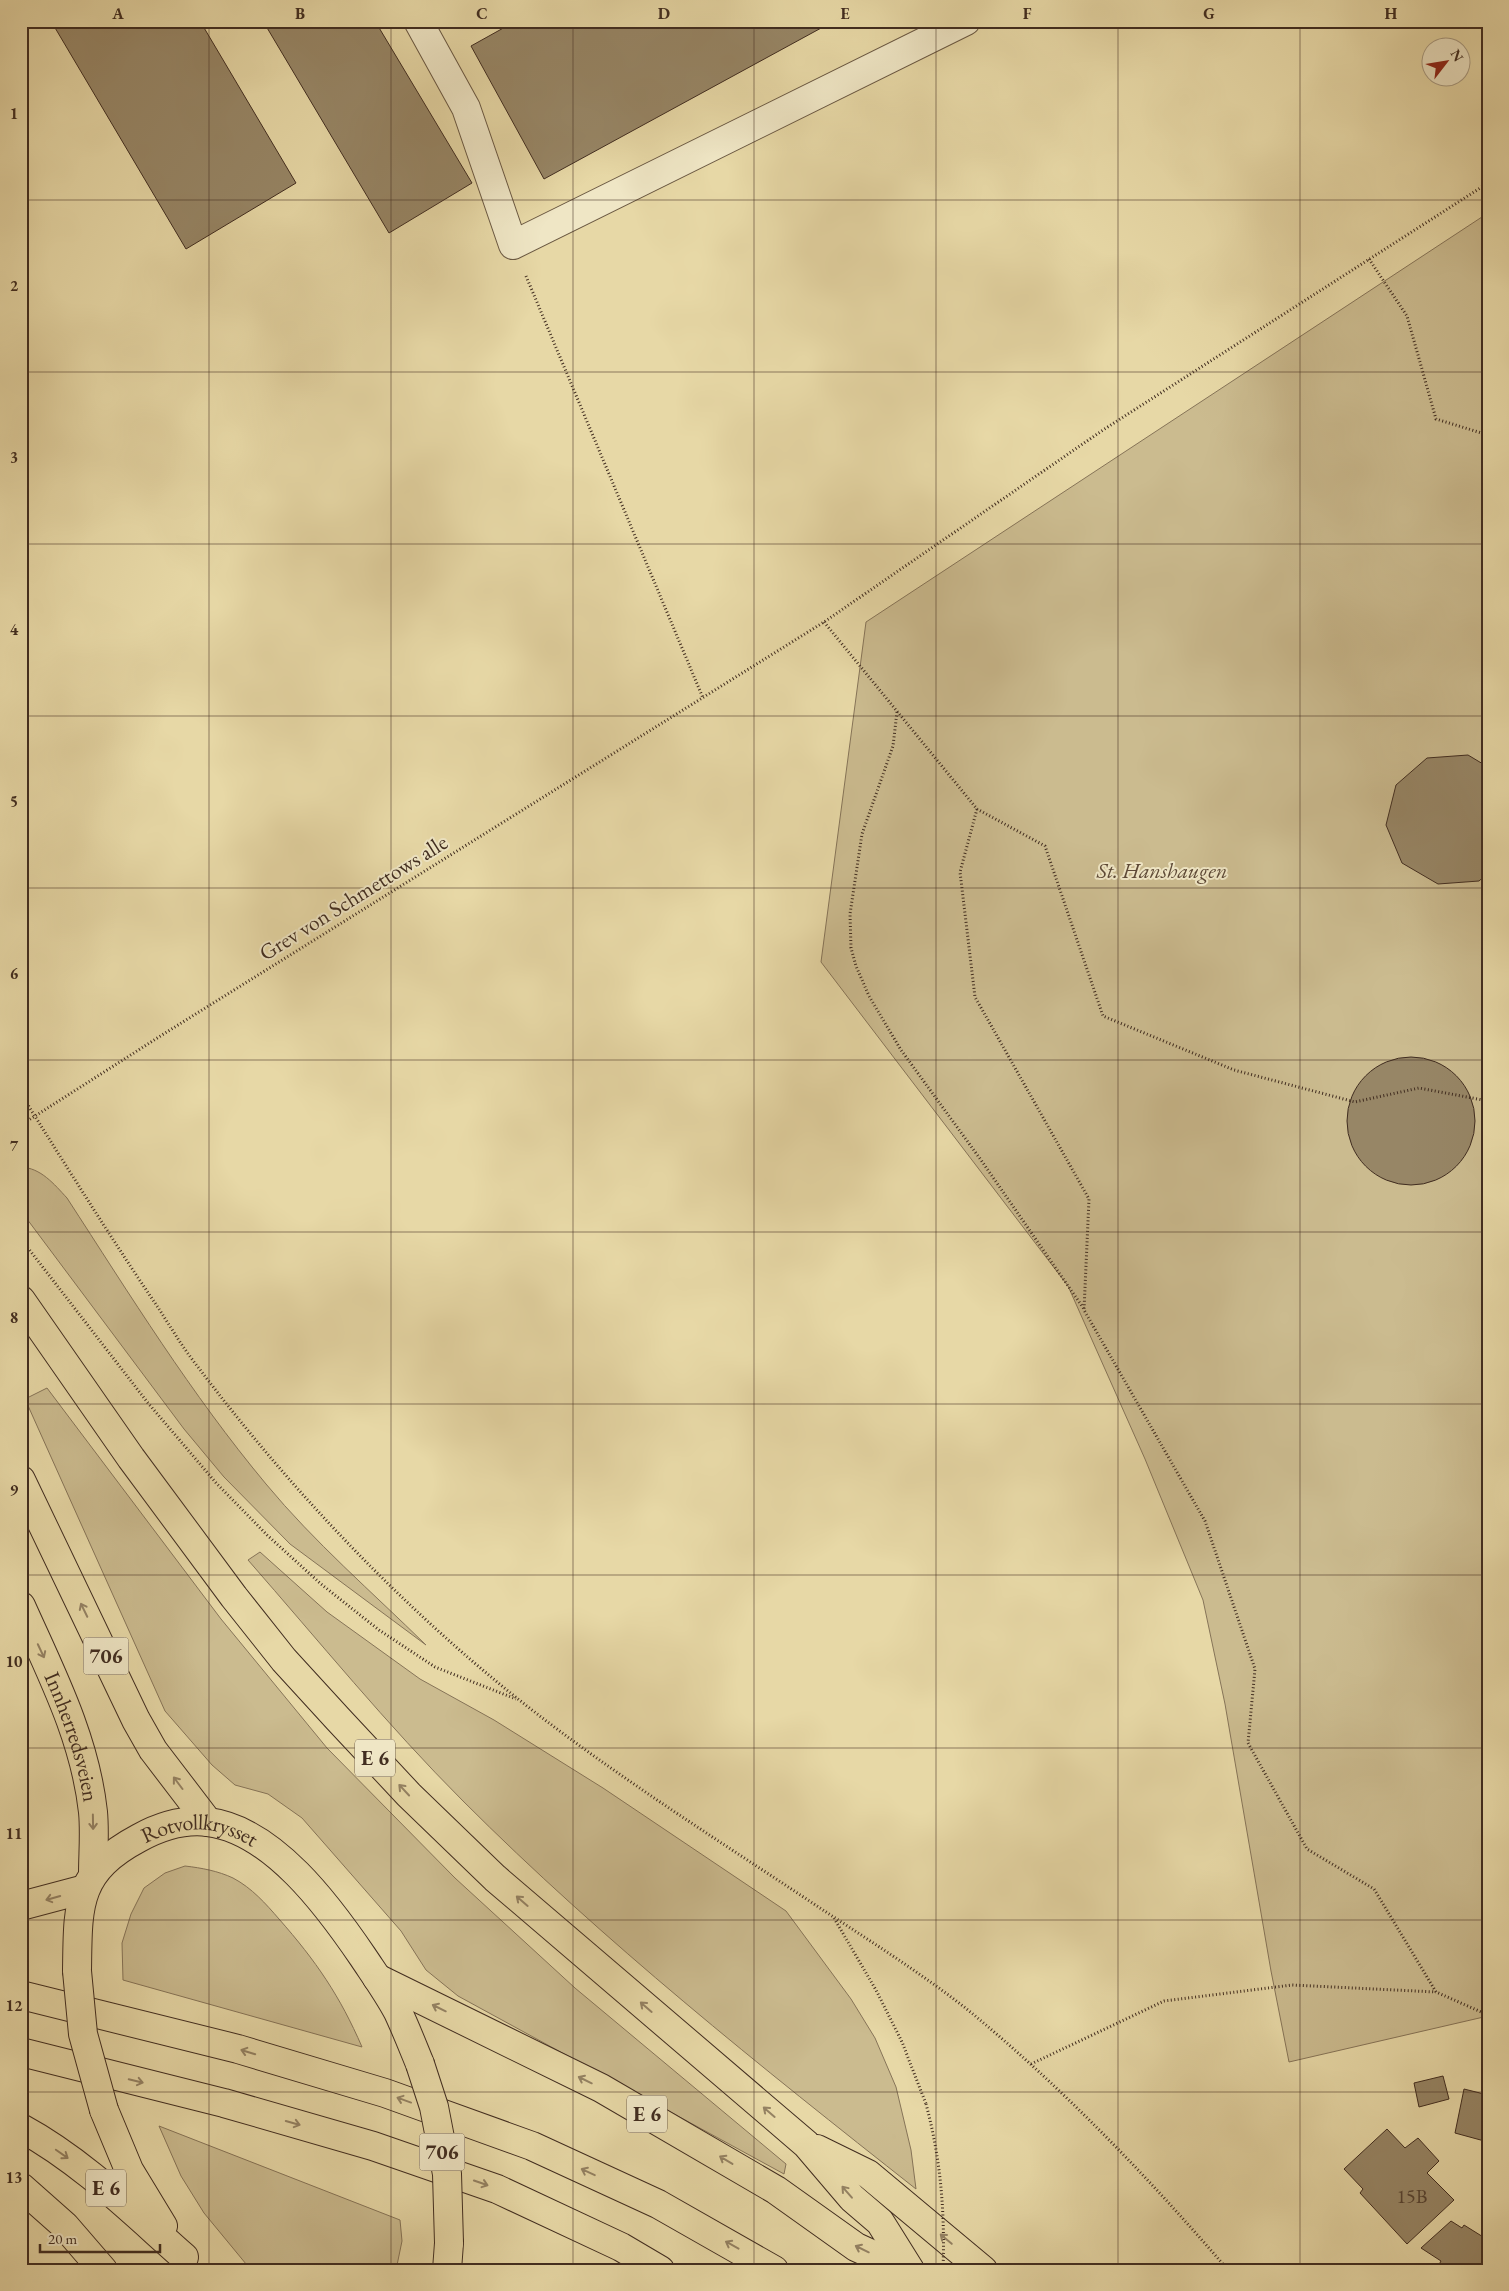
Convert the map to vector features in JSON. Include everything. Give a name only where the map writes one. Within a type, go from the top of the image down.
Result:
[{"type":"highway","name":"E 6","points":[[21,1300],[136,1465],[234,1597],[284,1660],[409,1795],[495,1878],[806,2144],[852,2198],[880,2222],[910,2270]]},
{"type":"highway","name":"706","points":[[21,1480],[136,1720],[153,1750],[208,1822]]},
{"type":"highway","name":"Innherredsveien","points":[[21,1606],[65,1702],[78,1739],[93,1813],[89,1882]]},
{"type":"highway","name":"Rotvollkrysset","points":[[89,1882],[111,1855],[148,1833],[169,1825],[190,1821],[227,1826],[249,1836],[294,1870],[332,1913],[377,1978],[397,2010],[420,2064],[434,2107],[446,2174],[449,2243],[447,2270]]},
{"type":"highway","name":"706","points":[[89,1882],[78,1922],[77,1971],[83,2034],[104,2110],[129,2170],[150,2207],[190,2263]]},
{"type":"highway","points":[[21,1906],[89,1882]]},
{"type":"highway","name":"E 6","points":[[377,1978],[601,2088],[776,2190],[856,2247],[906,2270]]},
{"type":"highway","points":[[21,1995],[238,2049],[385,2093],[532,2146],[658,2204],[774,2270]]},
{"type":"highway","points":[[21,2052],[224,2103],[373,2146],[497,2189],[621,2247],[660,2270]]},
{"type":"highway","name":"E 6","points":[[21,2128],[73,2162],[112,2192],[190,2263]]},
{"type":"highway","name":"E 6","points":[[806,2144],[868,2174],[983,2270]]},
{"type":"highway","name":"E 6","points":[[21,2187],[65,2226],[103,2270]]},
{"type":"lane","points":[[418,21],[466,108],[513,245],[966,21]]},
{"type":"path","name":"Grev von Schmettows alle","points":[[21,1125],[824,622],[1103,430],[1488,183]]},
{"type":"path","points":[[513,245],[703,698]]},
{"type":"path","points":[[1369,259],[1407,316],[1436,419],[1488,435]]},
{"type":"path","points":[[824,622],[977,809],[1045,846],[1103,1016],[1234,1070],[1355,1102],[1419,1088],[1488,1101]]},
{"type":"path","points":[[897,711],[893,746],[862,834],[850,914],[851,948],[856,966],[869,996],[902,1050],[981,1160],[1084,1310],[1205,1522],[1255,1669],[1248,1743],[1307,1849],[1374,1889],[1436,1992]]},
{"type":"path","points":[[977,809],[960,872],[975,997],[1089,1200],[1084,1310]]},
{"type":"path","points":[[21,1094],[137,1277],[197,1366],[335,1530],[397,1592],[519,1700],[629,1781],[832,1916],[965,2009],[1031,2064],[1105,2135],[1179,2213],[1228,2270]]},
{"type":"path","points":[[21,1239],[154,1411],[217,1484],[268,1535],[328,1590],[379,1630],[435,1668],[519,1700]]},
{"type":"path","points":[[832,1916],[876,1990],[902,2042],[926,2104],[935,2138],[941,2173],[945,2218],[943,2270]]},
{"type":"path","points":[[1031,2064],[1164,2000],[1292,1985],[1436,1992],[1488,2015]]},
{"type":"green space","name":"St. Hanshaugen","points":[[1488,213],[1488,2016],[1289,2062],[1271,1971],[1225,1704],[1203,1600],[1145,1459],[1068,1286],[821,962],[866,622]]},
{"type":"green space","points":[[21,1167],[35,1170],[41,1174],[52,1182],[67,1198],[187,1380],[238,1450],[266,1484],[323,1546],[426,1645],[290,1544],[224,1477],[184,1429],[21,1211]]},
{"type":"green space","points":[[47,1388],[221,1619],[327,1748],[455,1878],[575,1988],[786,2164],[784,2174],[458,1996],[426,1970],[401,1931],[302,1818],[268,1794],[235,1785],[212,1765],[165,1711],[25,1399]]},
{"type":"green space","points":[[260,1552],[327,1612],[420,1679],[494,1720],[603,1788],[786,1911],[851,1999],[875,2038],[896,2087],[911,2150],[916,2189],[684,2002],[571,1904],[463,1801],[407,1743],[248,1560]]},
{"type":"green space","points":[[185,1866],[222,1873],[233,1878],[264,1902],[316,1965],[345,2011],[362,2047],[123,1980],[122,1943],[131,1914],[144,1888],[165,1873]]},
{"type":"green space","points":[[159,2126],[400,2220],[402,2241],[396,2270],[251,2270],[204,2213],[181,2176]]},
{"type":"building","points":[[51,21],[200,21],[296,183],[186,249]]},
{"type":"building","points":[[263,21],[375,21],[472,183],[389,233]]},
{"type":"building","points":[[516,21],[834,21],[544,179],[471,46]]},
{"type":"building","points":[[1468,755],[1488,767],[1488,873],[1479,881],[1438,884],[1402,863],[1386,825],[1396,785],[1427,758]]},
{"type":"building","points":[[1411,1057],[1436,1061],[1457,1075],[1471,1096],[1475,1121],[1471,1146],[1457,1167],[1436,1181],[1411,1185],[1386,1181],[1365,1167],[1351,1146],[1347,1121],[1351,1096],[1365,1075],[1386,1061]]},
{"type":"building","points":[[1443,2076],[1449,2099],[1419,2107],[1414,2083]]},
{"type":"building","points":[[1464,2089],[1488,2095],[1488,2142],[1455,2133]]},
{"type":"building","points":[[1387,2129],[1405,2148],[1418,2138],[1439,2161],[1427,2173],[1454,2200],[1407,2244],[1360,2193],[1363,2189],[1344,2169]]},
{"type":"building","points":[[1488,2147],[1488,2179],[1482,2178]]},
{"type":"building","points":[[1451,2221],[1462,2228],[1464,2225],[1488,2240],[1488,2270],[1436,2270],[1441,2261],[1421,2248]]}]
